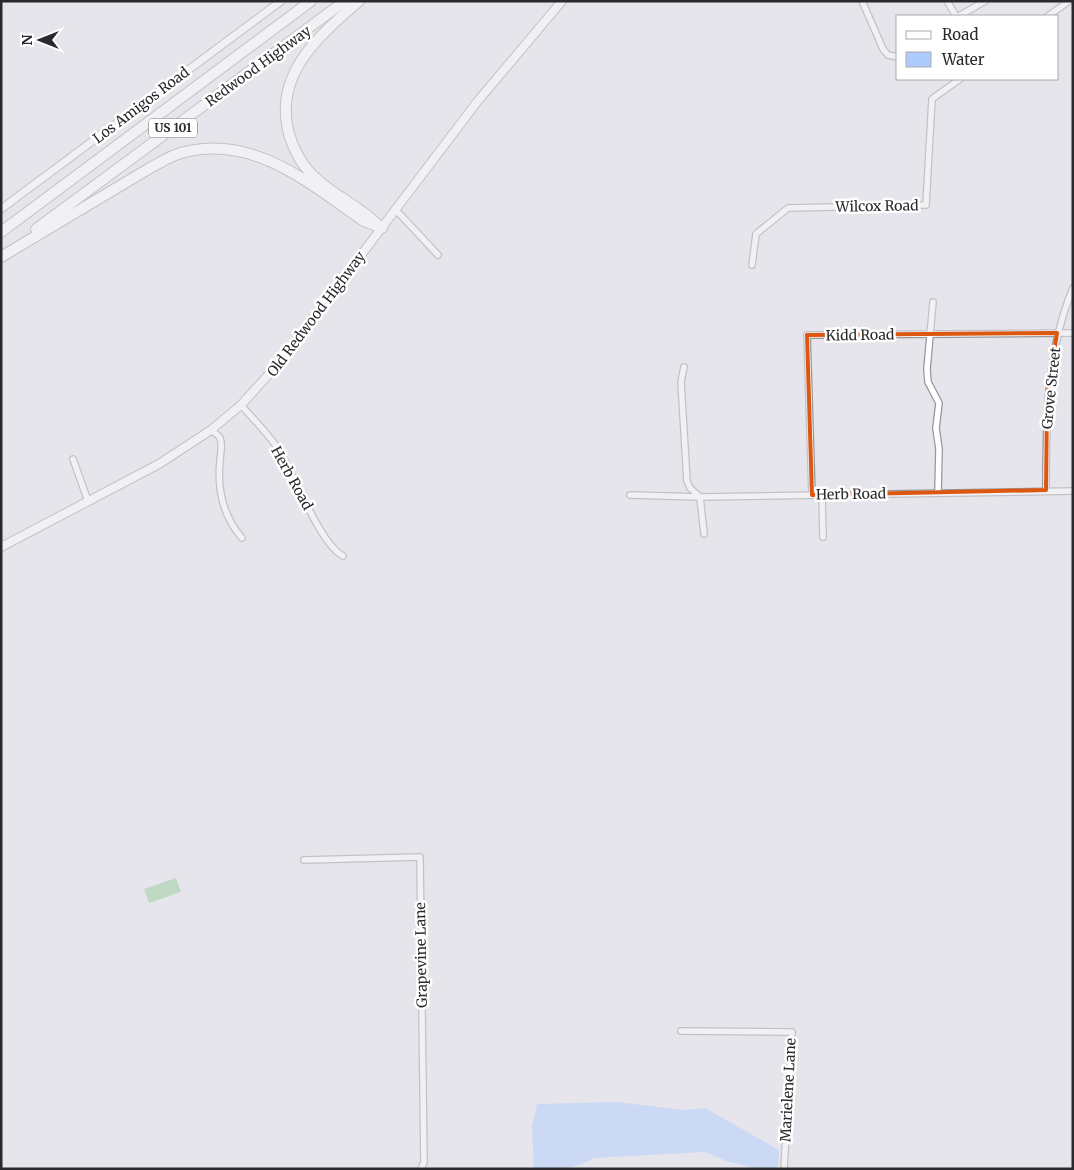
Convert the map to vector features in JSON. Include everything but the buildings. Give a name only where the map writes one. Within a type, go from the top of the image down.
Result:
[{"type":"highway","name":"Redwood Highway","points":[[1,232],[311,1]]},
{"type":"highway","name":"Redwood Highway","points":[[1,256],[345,1]]},
{"type":"highway","points":[[359,1],[336,21],[301,58],[289,83],[286,97],[286,112],[291,139],[304,166],[319,182],[369,215],[382,228]]},
{"type":"highway","points":[[1,256],[159,163],[175,155],[201,149],[237,151],[268,159],[364,221],[382,228]]},
{"type":"main road","name":"Old Redwood Highway","points":[[1,547],[159,464],[211,430],[241,405],[280,362],[477,102],[562,1]]},
{"type":"street","name":"Los Amigos Road","points":[[1,209],[281,1]]},
{"type":"street","points":[[862,1],[883,49],[888,55],[896,57]]},
{"type":"street","points":[[947,1],[957,15]]},
{"type":"street","points":[[960,15],[985,1]]},
{"type":"street","points":[[1049,15],[1069,1]]},
{"type":"street","name":"Wilcox Road","points":[[752,265],[756,234],[788,208],[926,205],[932,99],[959,80]]},
{"type":"street","points":[[396,209],[438,255]]},
{"type":"street","name":"Grove Street","points":[[1046,490],[1047,398],[1058,333],[1073,288]]},
{"type":"street","points":[[933,302],[933,320],[929,334],[928,382],[939,403],[936,428],[939,449],[938,492]]},
{"type":"street","name":"Kidd Road","points":[[812,495],[807,335],[1073,333]]},
{"type":"street","points":[[684,367],[681,382],[687,481],[690,488],[700,497],[704,534]]},
{"type":"street","name":"Herb Road","points":[[241,405],[277,448],[320,530],[336,552],[343,556]]},
{"type":"street","points":[[211,430],[220,438],[219,478],[226,513],[232,527],[242,538]]},
{"type":"street","points":[[73,459],[88,501]]},
{"type":"street","name":"Herb Road","points":[[630,495],[700,497],[1073,491]]},
{"type":"street","points":[[822,495],[823,537]]},
{"type":"street","name":"Grapevine Lane","points":[[304,860],[420,857],[424,1162],[420,1169]]},
{"type":"street","name":"Marielene Lane","points":[[680,1031],[792,1032],[784,1169]]},
{"type":"highlighted area","points":[[1057,333],[1047,398],[1046,490],[812,495],[807,335]]},
{"type":"green space","points":[[176,878],[181,892],[149,903],[144,889]]},
{"type":"water","points":[[617,1102],[683,1110],[705,1108],[779,1150],[778,1166],[774,1169],[756,1168],[729,1162],[705,1152],[593,1158],[573,1167],[534,1169],[532,1126],[537,1104]]}]
